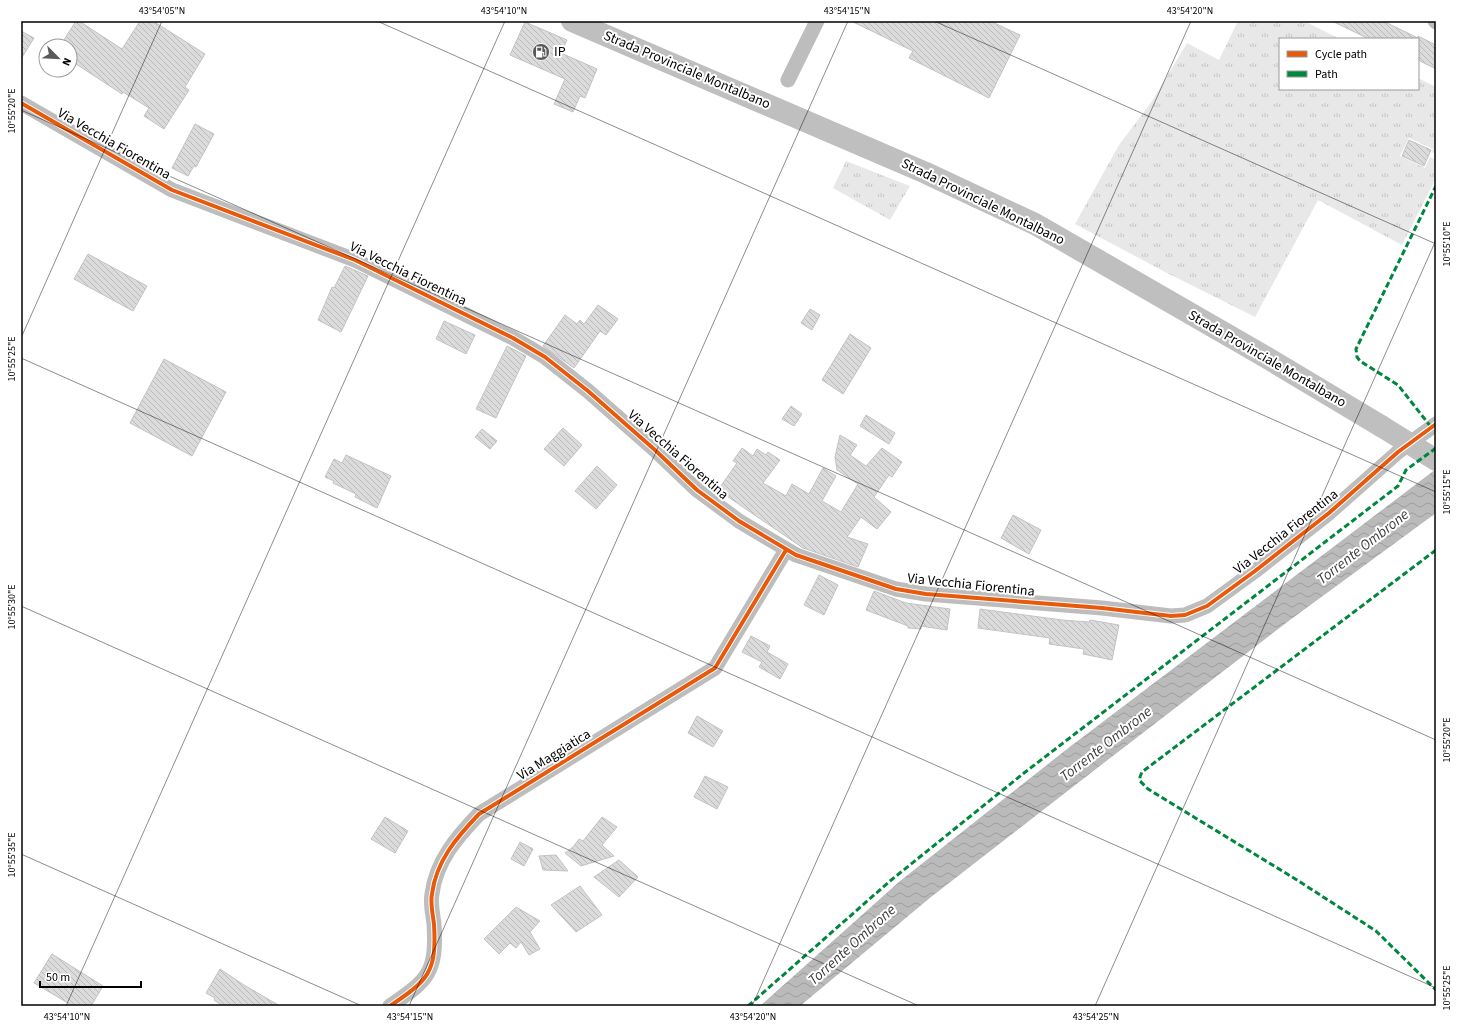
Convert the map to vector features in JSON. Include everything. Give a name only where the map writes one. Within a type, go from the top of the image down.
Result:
[{"type":"main road","name":"Strada Provinciale Montalbano","points":[[572,21],[926,173],[1035,224],[1264,356],[1436,460]]},
{"type":"street","points":[[788,80],[817,21]]},
{"type":"street","name":"Via Vecchia Fiorentina","points":[[21,103],[172,190],[355,260],[513,338],[544,358],[588,391],[716,505],[786,550],[812,561],[896,589],[926,594],[1102,608],[1171,616],[1185,615],[1207,606],[1255,571],[1329,513],[1398,452],[1436,424]]},
{"type":"street","name":"Via Maggiatica","points":[[390,1006],[420,984],[431,967],[435,951],[432,894],[440,863],[457,837],[479,814],[715,668],[786,550]]},
{"type":"green space","points":[[1238,21],[1304,21],[1338,38],[1279,38],[1279,90],[1419,90],[1419,78],[1436,87],[1436,154],[1432,152],[1433,149],[1409,138],[1400,156],[1425,168],[1430,157],[1436,160],[1436,178],[1402,245],[1318,200],[1255,317],[1165,272],[1075,224],[1119,145],[1152,101],[1187,43],[1219,60]]},
{"type":"green space","points":[[846,161],[910,186],[890,220],[833,188]]},
{"type":"water","name":"Torrente Ombrone","points":[[1436,469],[1436,513],[1290,620],[1105,762],[931,897],[800,1006],[760,1006],[900,881],[1067,749]]},
{"type":"building","points":[[76,21],[79,21],[122,49],[140,21],[153,21],[205,54],[185,87],[189,90],[164,129],[144,116],[149,108],[123,92],[122,94],[78,65],[78,38],[65,38]]},
{"type":"building","points":[[851,21],[990,21],[1020,35],[989,98],[909,58],[913,51]]},
{"type":"building","points":[[1332,21],[1383,21],[1418,38],[1367,38]]},
{"type":"building","points":[[525,22],[567,40],[561,53],[597,69],[585,98],[580,96],[573,112],[554,104],[565,79],[510,55]]},
{"type":"building","points":[[21,31],[34,38],[21,59]]},
{"type":"building","points":[[1418,36],[1436,45],[1436,69],[1419,60]]},
{"type":"building","points":[[195,124],[214,134],[196,167],[194,166],[188,176],[172,168]]},
{"type":"building","points":[[1409,140],[1431,150],[1424,166],[1402,156]]},
{"type":"building","points":[[88,254],[147,286],[133,311],[74,279]]},
{"type":"building","points":[[345,266],[368,276],[341,332],[318,320],[332,287],[334,288]]},
{"type":"building","points":[[598,305],[618,319],[606,335],[600,331],[574,368],[543,346],[565,315],[577,324],[580,320],[584,324]]},
{"type":"building","points":[[810,309],[820,315],[812,330],[801,323]]},
{"type":"building","points":[[444,321],[475,335],[466,354],[436,339]]},
{"type":"building","points":[[850,334],[871,348],[843,394],[822,380]]},
{"type":"building","points":[[507,346],[526,356],[496,418],[476,409]]},
{"type":"building","points":[[164,359],[226,392],[192,456],[130,423]]},
{"type":"building","points":[[791,406],[802,414],[794,426],[782,419]]},
{"type":"building","points":[[866,415],[895,433],[889,444],[860,426]]},
{"type":"building","points":[[563,428],[582,445],[564,466],[544,449]]},
{"type":"building","points":[[482,429],[497,441],[490,449],[475,437]]},
{"type":"building","points":[[840,435],[857,445],[850,455],[866,466],[882,448],[902,462],[892,477],[889,475],[874,497],[891,512],[877,529],[861,517],[847,537],[868,544],[858,567],[803,548],[718,490],[737,463],[733,461],[742,448],[753,456],[757,449],[766,455],[768,452],[780,460],[763,483],[786,496],[792,484],[809,494],[823,468],[836,476],[822,501],[841,512],[858,484],[837,470],[835,457]]},
{"type":"building","points":[[346,455],[391,476],[377,508],[355,497],[356,494],[333,483],[334,481],[325,477],[334,459],[342,463]]},
{"type":"building","points":[[597,466],[617,485],[596,509],[575,491]]},
{"type":"building","points":[[1013,515],[1041,530],[1029,554],[1001,538]]},
{"type":"building","points":[[819,575],[838,585],[824,615],[804,605]]},
{"type":"building","points":[[874,591],[906,603],[950,609],[947,630],[921,626],[921,629],[908,628],[908,626],[866,610]]},
{"type":"building","points":[[980,609],[1062,620],[1089,622],[1090,620],[1119,625],[1112,660],[1083,654],[1084,649],[1049,644],[1050,638],[978,628]]},
{"type":"building","points":[[751,636],[770,646],[767,652],[788,664],[780,679],[759,667],[762,662],[742,652]]},
{"type":"building","points":[[697,716],[723,731],[713,747],[688,733]]},
{"type":"building","points":[[705,776],[728,787],[717,809],[694,797]]},
{"type":"building","points":[[385,817],[408,831],[395,853],[371,839]]},
{"type":"building","points":[[602,817],[617,827],[602,845],[614,856],[581,866],[565,853],[573,847],[579,839],[583,841]]},
{"type":"building","points":[[520,842],[533,849],[524,866],[511,859]]},
{"type":"building","points":[[556,855],[568,871],[543,870],[539,856]]},
{"type":"building","points":[[619,860],[638,877],[619,897],[594,877]]},
{"type":"building","points":[[580,886],[602,915],[576,932],[551,905]]},
{"type":"building","points":[[516,907],[540,921],[530,932],[540,949],[529,955],[521,942],[516,948],[510,943],[499,954],[484,939]]},
{"type":"building","points":[[52,954],[103,986],[91,1006],[73,1006],[34,983]]},
{"type":"building","points":[[220,969],[280,1006],[223,1006],[214,1000],[215,998],[206,993]]},
{"type":"marked path","points":[[1431,427],[1398,385],[1360,361],[1357,357],[1356,349],[1436,186]]},
{"type":"marked path","points":[[748,1006],[890,881],[1024,773],[1398,486],[1406,470],[1436,448]]},
{"type":"marked path","points":[[1436,550],[1142,772],[1140,777],[1140,781],[1148,789],[1297,880],[1376,931],[1436,990]]},
{"type":"cycle path","points":[[21,103],[172,190],[355,260],[513,338],[545,357],[588,391],[655,450],[697,490],[739,521],[796,555],[896,589],[926,594],[1102,608],[1171,616],[1185,615],[1207,606],[1255,571],[1329,513],[1398,452],[1436,424]]},
{"type":"cycle path","points":[[390,1006],[421,982],[431,965],[435,941],[431,901],[434,882],[443,860],[463,832],[479,814],[715,668],[786,550]]},
{"type":"place","name":"IP","points":[[541,52]]}]
